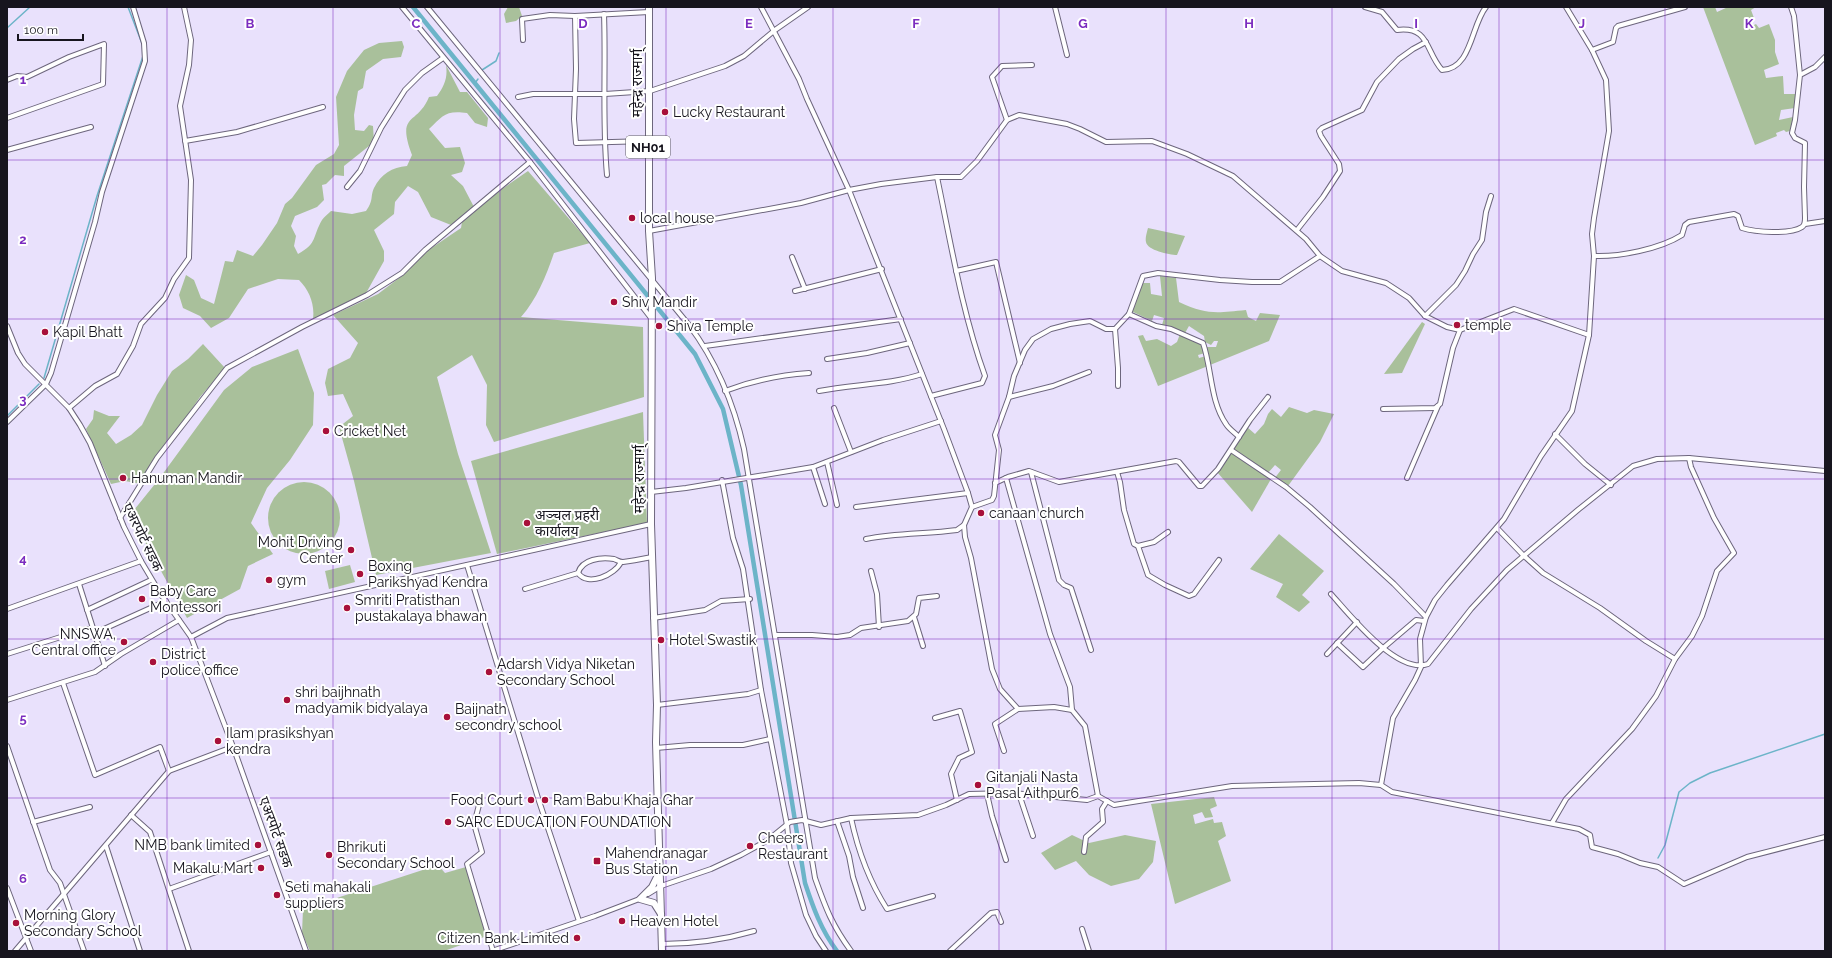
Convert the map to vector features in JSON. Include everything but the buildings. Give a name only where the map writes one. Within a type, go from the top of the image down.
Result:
[{"type":"highway","name":"महेन्द्र राज्मार्ग्","points":[[649,9],[649,231],[652,278],[651,524],[657,705],[656,748],[661,870],[662,951]]},
{"type":"highway","points":[[661,870],[652,887],[640,899],[654,903],[662,916]]},
{"type":"street","points":[[7,422],[46,384],[51,373],[95,222],[102,192],[144,62],[144,43],[133,7]]},
{"type":"street","points":[[69,408],[95,386],[117,374],[133,346],[141,324],[165,298],[174,279],[189,258],[191,180],[180,106],[189,65],[191,40],[184,7]]},
{"type":"street","points":[[402,7],[530,162],[651,315]]},
{"type":"street","points":[[427,7],[652,278],[705,346],[726,391],[739,426],[744,449],[746,478],[760,537],[816,878],[827,912],[837,932],[851,951]]},
{"type":"street","points":[[761,7],[775,30],[799,79],[849,190],[882,269],[941,421],[972,507],[964,525],[957,530],[881,536],[866,539]]},
{"type":"street","points":[[518,97],[533,94],[605,94],[650,91],[725,66],[744,56],[775,30],[808,7]]},
{"type":"street","points":[[1054,7],[1067,55]]},
{"type":"street","points":[[1365,7],[1382,12],[1397,30],[1409,28],[1418,32],[1426,42],[1442,70],[1455,66],[1468,50],[1477,22],[1486,7]]},
{"type":"street","points":[[1381,785],[1393,718],[1415,680],[1421,666],[1420,639],[1425,619],[1435,600],[1504,519],[1555,434],[1572,411],[1589,336],[1594,256],[1592,234],[1609,131],[1606,80],[1592,50],[1566,7]]},
{"type":"street","points":[[1592,50],[1613,42],[1618,26],[1684,7]]},
{"type":"street","points":[[1791,7],[1794,16],[1800,76],[1792,133],[1795,138],[1805,143],[1805,224]]},
{"type":"street","points":[[523,40],[522,19],[550,15],[575,16],[649,9]]},
{"type":"street","points":[[604,14],[604,142],[607,175]]},
{"type":"street","points":[[575,16],[576,94],[574,119],[576,143],[648,141]]},
{"type":"street","points":[[1297,230],[1323,197],[1340,172],[1339,164],[1319,131],[1322,128],[1362,110],[1377,82],[1399,59],[1412,49],[1426,42]]},
{"type":"street","points":[[7,80],[17,76],[27,77],[69,57],[104,44],[103,84],[7,118]]},
{"type":"street","points":[[1800,76],[1814,67],[1825,57]]},
{"type":"street","points":[[347,187],[360,171],[381,128],[405,90],[422,73],[443,58]]},
{"type":"street","points":[[1007,120],[992,77],[1002,66],[1032,65]]},
{"type":"street","points":[[185,142],[237,132],[323,107]]},
{"type":"street","points":[[649,231],[801,203],[849,190],[937,176],[961,176],[977,161],[1007,120],[1019,115],[1053,121],[1080,129],[1106,142],[1152,141],[1187,154],[1233,176],[1297,230],[1320,256],[1342,271],[1386,283],[1409,298],[1425,316],[1446,328],[1460,330],[1514,309],[1589,336]]},
{"type":"street","points":[[7,150],[91,128]]},
{"type":"street","points":[[120,518],[158,458],[227,368],[302,327],[367,295],[402,272],[425,250],[530,162]]},
{"type":"street","points":[[931,396],[982,383],[985,376],[972,340],[956,271],[937,176]]},
{"type":"street","points":[[1425,316],[1456,285],[1465,271],[1482,240],[1486,212],[1491,196]]},
{"type":"street","points":[[1594,256],[1608,256],[1628,253],[1674,240],[1682,235],[1685,225],[1689,222],[1700,219],[1734,214],[1738,216],[1742,228],[1768,231],[1787,231],[1802,227],[1805,224],[1825,221]]},
{"type":"street","points":[[972,507],[993,499],[999,450],[995,435],[1009,397],[1014,376],[1025,350],[1033,339],[1051,329],[1090,321],[1106,329],[1115,329],[1129,314],[1143,276],[1158,273],[1228,281],[1280,282],[1320,256]]},
{"type":"street","points":[[792,257],[804,289]]},
{"type":"street","points":[[956,271],[996,262],[1020,363]]},
{"type":"street","points":[[795,291],[882,269]]},
{"type":"street","points":[[1129,314],[1156,326],[1171,329],[1203,343],[1207,353],[1215,395],[1222,419],[1239,437]]},
{"type":"street","points":[[705,346],[901,319]]},
{"type":"street","name":"एअरपोर्ट सडक","points":[[7,326],[18,353],[25,364],[69,408],[90,443],[120,518],[141,561],[151,580],[191,638],[306,951]]},
{"type":"street","points":[[1115,329],[1118,386]]},
{"type":"street","points":[[1407,478],[1440,404],[1453,348],[1460,330]]},
{"type":"street","points":[[827,359],[867,353],[910,343]]},
{"type":"street","points":[[1009,397],[1053,386],[1089,372]]},
{"type":"street","points":[[726,391],[736,387],[791,375],[809,373]]},
{"type":"street","points":[[819,391],[872,383],[901,381],[922,374]]},
{"type":"street","points":[[995,484],[1022,472],[1031,472],[1059,482],[1176,461],[1179,462],[1199,486],[1202,486],[1218,469],[1239,437],[1268,398]]},
{"type":"street","points":[[1383,408],[1435,408],[1438,406]]},
{"type":"street","points":[[834,408],[851,452]]},
{"type":"street","points":[[651,492],[686,488],[722,480],[746,478],[813,467],[883,440],[941,421]]},
{"type":"street","points":[[1555,434],[1585,464],[1611,485]]},
{"type":"street","points":[[1231,450],[1286,487],[1310,507],[1394,584],[1425,619]]},
{"type":"street","points":[[1552,823],[1566,799],[1632,729],[1656,696],[1674,659],[1692,636],[1702,616],[1717,571],[1734,553],[1714,518],[1691,467],[1689,458]]},
{"type":"street","points":[[1331,594],[1382,648],[1401,659],[1421,666],[1428,664],[1471,609],[1493,584],[1523,555],[1633,466],[1658,459],[1689,458],[1825,471]]},
{"type":"street","points":[[827,462],[834,498],[837,505]]},
{"type":"street","points":[[813,467],[825,504]]},
{"type":"street","points":[[1031,472],[1059,580],[1064,585],[1071,588],[1091,650]]},
{"type":"street","points":[[1117,472],[1124,510],[1134,544],[1138,546],[1148,575],[1189,596],[1194,594],[1219,560]]},
{"type":"street","points":[[1006,478],[1050,634],[1070,687],[1072,710],[1085,726],[1098,796],[1114,805],[1232,786],[1359,782],[1381,785],[1392,792],[1481,811],[1579,829],[1590,835],[1592,847],[1658,868],[1684,884],[1747,857],[1825,837]]},
{"type":"street","points":[[722,480],[733,538],[743,569],[749,599],[761,690],[770,739],[789,823],[792,863],[799,894],[816,936],[826,951]]},
{"type":"street","points":[[856,507],[968,493]]},
{"type":"street","points":[[191,638],[227,618],[651,524]]},
{"type":"street","points":[[964,525],[992,669],[1000,689],[1018,709]]},
{"type":"street","points":[[1497,528],[1523,555],[1557,583],[1600,608],[1646,642],[1674,659]]},
{"type":"street","points":[[1138,546],[1154,542],[1168,532]]},
{"type":"street","points":[[578,573],[579,568],[590,561],[600,558],[614,559],[621,562],[652,557]]},
{"type":"street","points":[[7,609],[141,561]]},
{"type":"street","points":[[578,573],[583,577],[603,577],[618,568],[621,562]]},
{"type":"street","points":[[467,565],[538,798],[579,921]]},
{"type":"street","points":[[871,571],[877,594],[879,627]]},
{"type":"street","points":[[525,589],[578,573]]},
{"type":"street","points":[[87,610],[151,580]]},
{"type":"street","points":[[79,584],[92,629],[105,666]]},
{"type":"street","points":[[776,635],[837,637],[850,635],[861,628],[879,627],[908,621],[916,614],[919,598],[937,596]]},
{"type":"street","points":[[653,618],[705,610],[721,601],[749,599]]},
{"type":"street","points":[[7,654],[86,629],[92,629],[95,633],[166,601]]},
{"type":"street","points":[[914,616],[923,646]]},
{"type":"street","points":[[1337,643],[1363,668],[1382,648],[1416,620],[1425,619]]},
{"type":"street","points":[[7,700],[95,672],[121,654],[179,620]]},
{"type":"street","points":[[1327,654],[1357,622]]},
{"type":"street","points":[[63,683],[95,775],[160,747],[169,771]]},
{"type":"street","points":[[657,705],[748,694],[761,690]]},
{"type":"street","points":[[1004,751],[995,724],[1018,709],[1054,707],[1072,710]]},
{"type":"street","points":[[935,718],[960,711],[968,734],[972,752],[959,758],[951,774],[957,800]]},
{"type":"street","points":[[656,748],[690,745],[743,745],[770,739]]},
{"type":"street","points":[[7,746],[50,870],[60,883],[84,951]]},
{"type":"street","points":[[15,951],[169,771],[232,747]]},
{"type":"street","points":[[479,804],[474,824],[482,852],[468,864],[492,951],[640,899],[661,886],[711,869],[768,840],[789,823],[799,820],[821,824],[851,818],[918,815],[969,794],[1019,794],[1087,800],[1098,796]]},
{"type":"street","points":[[987,794],[992,816],[1006,860]]},
{"type":"street","points":[[1019,794],[1033,836]]},
{"type":"street","points":[[1084,852],[1086,837],[1103,822],[1102,809],[1108,802]]},
{"type":"street","points":[[33,822],[90,807]]},
{"type":"street","points":[[131,815],[150,832],[189,951]]},
{"type":"street","points":[[851,818],[856,840],[866,869],[876,892],[887,909],[933,896]]},
{"type":"street","points":[[837,821],[849,856],[852,877],[863,908]]},
{"type":"street","points":[[106,846],[140,951]]},
{"type":"street","points":[[169,890],[270,852]]},
{"type":"street","points":[[7,888],[27,937],[31,951]]},
{"type":"street","points":[[950,951],[992,913],[997,912],[1001,922]]},
{"type":"street","points":[[1082,929],[1089,951]]},
{"type":"street","points":[[662,944],[696,944],[733,937],[754,931]]},
{"type":"green space","points":[[508,7],[519,7],[522,16],[516,21],[506,23],[504,14]]},
{"type":"green space","points":[[1703,7],[1715,7],[1717,12],[1728,7],[1756,7],[1751,10],[1754,18],[1746,24],[1748,28],[1756,24],[1759,28],[1769,24],[1775,40],[1775,52],[1779,64],[1764,70],[1766,78],[1783,76],[1784,94],[1796,94],[1795,108],[1781,110],[1779,120],[1793,117],[1790,131],[1786,132],[1784,130],[1776,133],[1777,136],[1755,145]]},
{"type":"green space","points":[[402,41],[404,47],[401,57],[383,59],[366,71],[363,88],[358,91],[354,115],[355,130],[364,131],[369,125],[373,126],[374,142],[344,166],[344,176],[335,175],[326,184],[322,185],[324,200],[317,207],[295,216],[291,226],[296,236],[294,246],[298,254],[309,246],[314,239],[322,220],[331,211],[352,214],[366,211],[370,204],[374,188],[380,179],[388,172],[396,168],[407,166],[412,155],[406,132],[407,125],[424,106],[429,97],[437,96],[446,78],[446,65],[460,92],[467,92],[488,118],[487,127],[475,123],[467,113],[454,112],[445,115],[429,129],[445,148],[460,147],[465,163],[462,172],[451,175],[463,186],[474,207],[451,225],[431,217],[418,192],[408,186],[395,202],[394,214],[374,230],[384,251],[384,261],[365,295],[313,319],[312,303],[306,288],[299,280],[278,279],[248,289],[229,318],[211,328],[200,316],[183,308],[179,295],[186,275],[194,280],[201,298],[214,304],[225,261],[233,262],[237,250],[253,256],[277,223],[285,204],[292,198],[316,165],[334,154],[339,145],[336,97],[347,71],[364,50],[379,43]]},
{"type":"green space","points":[[528,171],[590,243],[554,253],[544,279],[532,303],[521,317],[643,327],[644,397],[494,442],[486,425],[487,385],[472,355],[437,377],[458,454],[491,553],[376,575],[354,481],[339,427],[353,416],[343,394],[328,396],[325,383],[328,369],[350,358],[358,343],[333,315],[378,294],[403,275],[427,251],[461,228],[462,222],[502,189]]},
{"type":"green space","points":[[1148,228],[1185,236],[1177,255],[1159,252],[1147,245],[1146,239]]},
{"type":"green space","points":[[1160,276],[1176,278],[1179,302],[1197,309],[1212,312],[1246,310],[1248,317],[1256,321],[1260,313],[1280,315],[1269,341],[1210,365],[1206,347],[1216,347],[1218,341],[1214,341],[1211,345],[1205,342],[1204,336],[1189,326],[1185,333],[1162,325],[1164,318],[1154,315],[1152,321],[1131,311],[1141,283],[1150,283],[1151,294],[1162,296]]},
{"type":"green space","points":[[1422,322],[1425,324],[1402,373],[1384,374]]},
{"type":"green space","points":[[1180,334],[1203,345],[1205,353],[1198,355],[1199,358],[1206,356],[1208,366],[1158,386],[1138,336],[1143,335],[1146,341],[1157,339],[1171,346],[1177,342]]},
{"type":"green space","points":[[203,344],[225,368],[200,397],[141,484],[125,481],[111,484],[86,429],[93,419],[94,410],[109,416],[120,416],[107,433],[116,444],[131,435],[142,425],[157,395],[172,371],[188,359]]},
{"type":"green space","points":[[298,349],[314,393],[313,425],[290,460],[267,488],[251,523],[273,554],[248,566],[240,589],[187,618],[130,515],[159,479],[224,390],[252,367]]},
{"type":"green space","points":[[1289,407],[1307,413],[1314,410],[1334,414],[1320,442],[1288,486],[1274,479],[1281,470],[1275,465],[1267,474],[1232,450],[1247,427],[1255,434],[1264,424],[1272,409],[1281,417]]},
{"type":"green space","points":[[643,412],[647,523],[497,554],[471,461]]},
{"type":"green space","points":[[1231,451],[1271,479],[1252,512],[1217,472]]},
{"type":"green space","points":[[304,482],[324,488],[334,498],[340,518],[334,538],[324,548],[304,554],[284,548],[274,538],[268,518],[274,498],[284,488]]},
{"type":"green space","points":[[1279,534],[1324,571],[1302,595],[1310,602],[1299,612],[1276,597],[1283,584],[1250,569]]},
{"type":"green space","points":[[350,565],[355,582],[329,589],[325,571]]},
{"type":"green space","points":[[1214,797],[1217,806],[1210,809],[1213,817],[1205,818],[1202,812],[1193,815],[1195,824],[1213,819],[1214,823],[1222,822],[1226,836],[1218,841],[1231,881],[1175,904],[1151,804]]},
{"type":"green space","points":[[1072,835],[1089,843],[1125,835],[1156,841],[1153,862],[1139,879],[1111,886],[1089,875],[1076,861],[1055,870],[1041,853]]},
{"type":"green space","points":[[438,865],[445,873],[466,867],[487,936],[444,951],[310,951],[302,933],[303,909]]},
{"type":"waterway","points":[[7,28],[30,7]]},
{"type":"waterway","points":[[128,7],[143,46]]},
{"type":"waterway","points":[[413,7],[695,354],[723,409],[741,485],[805,883],[814,910],[822,927],[837,951]]},
{"type":"waterway","points":[[482,70],[496,61],[499,53]]},
{"type":"waterway","points":[[44,378],[97,196],[143,56]]},
{"type":"waterway","points":[[475,83],[478,79]]},
{"type":"waterway","points":[[7,416],[39,384]]},
{"type":"waterway","points":[[1658,858],[1665,845],[1679,792],[1690,783],[1710,773],[1825,734]]},
{"type":"place","name":"Lucky Restaurant","points":[[665,112]]},
{"type":"place","name":"local house","points":[[632,218]]},
{"type":"place","name":"Shiv Mandir","points":[[614,302]]},
{"type":"place","name":"temple","points":[[1457,325]]},
{"type":"place","name":"Shiva Temple","points":[[659,326]]},
{"type":"place","name":"Kapil Bhatt","points":[[45,332]]},
{"type":"place","name":"Cricket Net","points":[[326,431]]},
{"type":"place","name":"Hanuman Mandir","points":[[123,478]]},
{"type":"place","name":"canaan church","points":[[981,513]]},
{"type":"place","name":"अञ्चल प्रहरी कार्यालय","points":[[527,523]]},
{"type":"place","name":"Mohit Driving Center","points":[[351,550]]},
{"type":"place","name":"Boxing Parikshyad Kendra","points":[[360,574]]},
{"type":"place","name":"gym","points":[[269,580]]},
{"type":"place","name":"Baby Care Montessori","points":[[142,599]]},
{"type":"place","name":"Smriti Pratisthan pustakalaya bhawan","points":[[347,608]]},
{"type":"place","name":"Hotel Swastik","points":[[661,640]]},
{"type":"place","name":"NNSWA, Central office","points":[[124,642]]},
{"type":"place","name":"District police office","points":[[153,662]]},
{"type":"place","name":"Adarsh Vidya Niketan Secondary School","points":[[489,672]]},
{"type":"place","name":"shri baijhnath madyamik bidyalaya","points":[[287,700]]},
{"type":"place","name":"Baijnath secondry school","points":[[447,717]]},
{"type":"place","name":"Ilam prasikshyan kendra","points":[[218,741]]},
{"type":"place","name":"Gitanjali Nasta Pasal Aithpur6","points":[[978,785]]},
{"type":"place","name":"Food Court","points":[[531,800]]},
{"type":"place","name":"Ram Babu Khaja Ghar","points":[[545,800]]},
{"type":"place","name":"SARC EDUCATION FOUNDATION","points":[[448,822]]},
{"type":"place","name":"NMB bank limited","points":[[258,845]]},
{"type":"place","name":"Cheers Restaurant","points":[[750,846]]},
{"type":"place","name":"Bhrikuti Secondary School","points":[[329,855]]},
{"type":"place","name":"Mahendranagar Bus Station","points":[[597,861]]},
{"type":"place","name":"Makalu Mart","points":[[261,868]]},
{"type":"place","name":"Seti mahakali suppliers","points":[[277,895]]},
{"type":"place","name":"Heaven Hotel","points":[[622,921]]},
{"type":"place","name":"Morning Glory Secondary School","points":[[16,923]]},
{"type":"place","name":"Citizen Bank Limited","points":[[577,938]]}]
